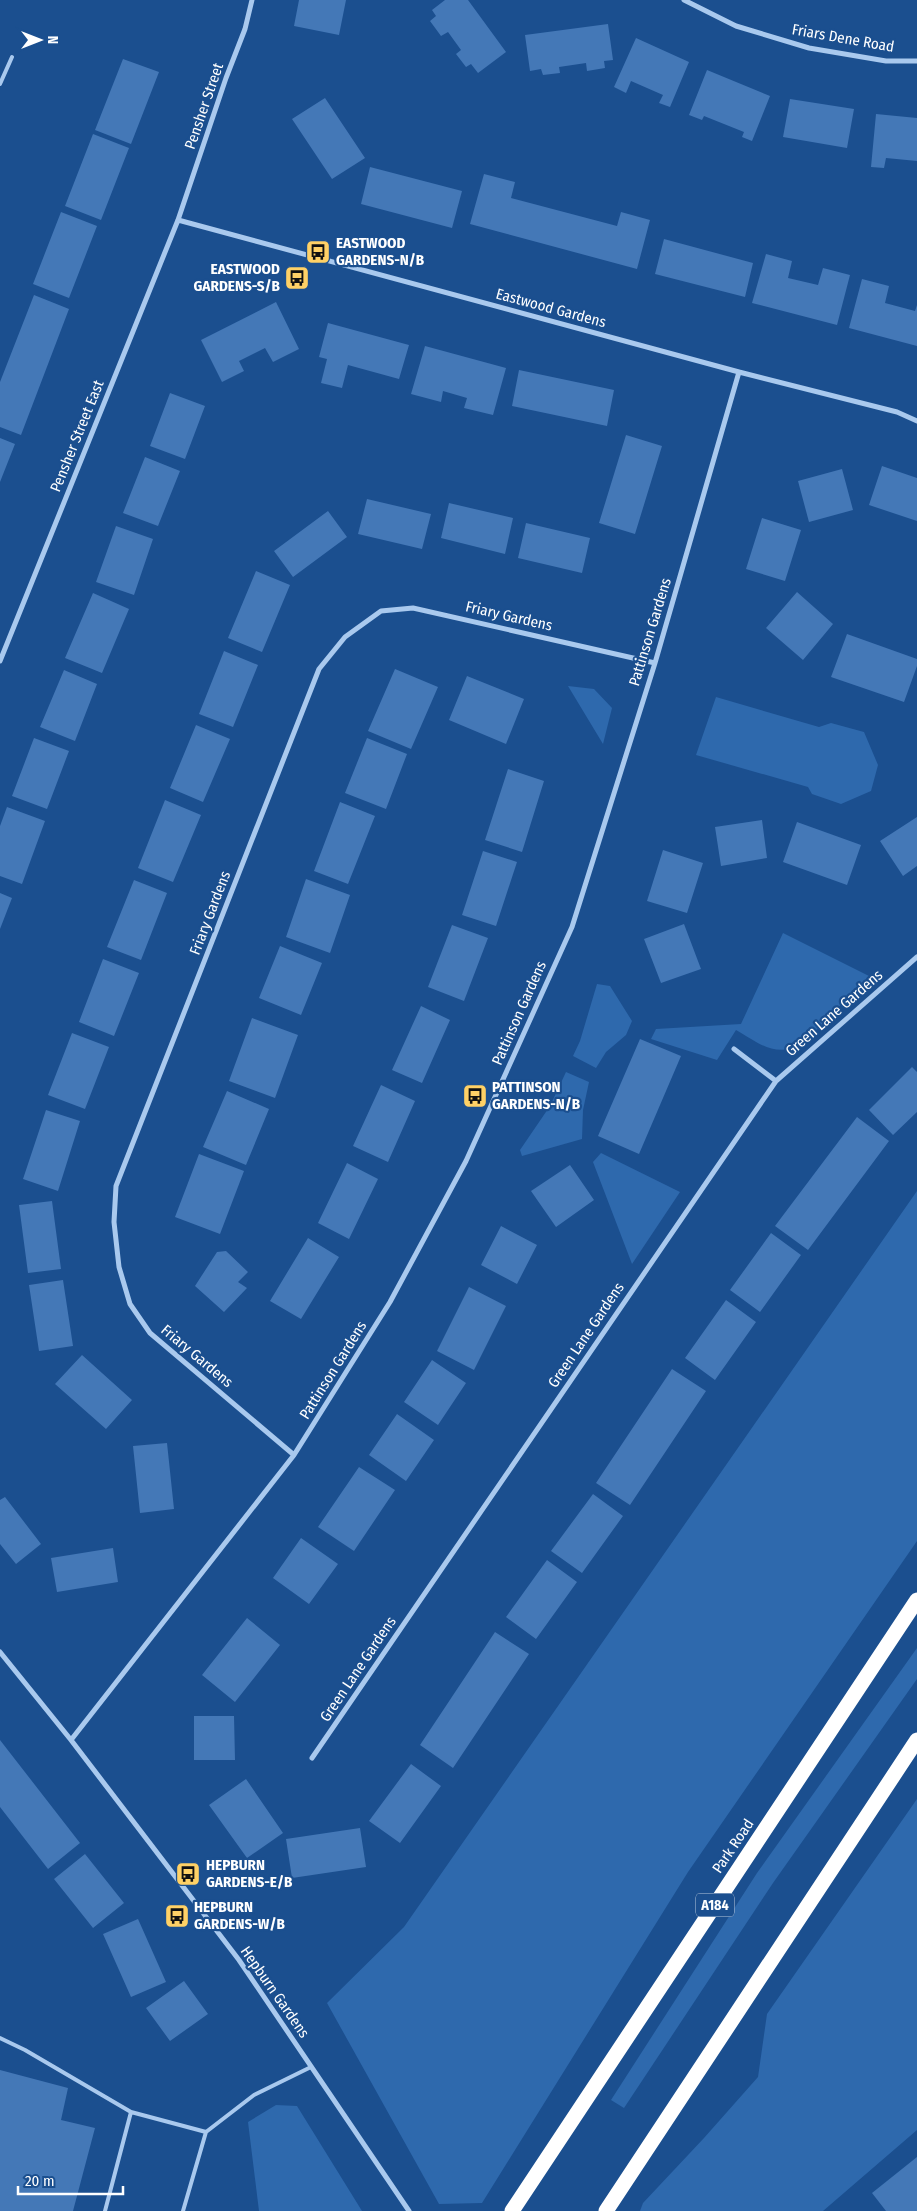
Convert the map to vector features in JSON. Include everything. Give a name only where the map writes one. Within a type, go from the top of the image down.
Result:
[{"type":"highway","name":"Park Road","points":[[512,2211],[917,1600]]},
{"type":"highway","points":[[606,2211],[917,1740]]},
{"type":"street","name":"Pensher Street","points":[[178,220],[226,78],[245,29],[252,0]]},
{"type":"street","name":"Friars Dene Road","points":[[684,0],[736,26],[809,48],[886,61],[917,61]]},
{"type":"street","name":"Eastwood Gardens","points":[[178,220],[739,372],[897,412],[917,420]]},
{"type":"street","name":"Pensher Street East","points":[[0,661],[178,220]]},
{"type":"street","name":"Pattinson Gardens","points":[[71,1740],[294,1455],[390,1302],[466,1161],[572,927],[655,662],[739,372]]},
{"type":"street","name":"Friary Gardens","points":[[294,1455],[150,1333],[130,1304],[119,1267],[114,1222],[116,1186],[319,668],[345,637],[381,611],[413,608],[655,662]]},
{"type":"street","name":"Green Lane Gardens","points":[[312,1758],[776,1081],[917,957]]},
{"type":"street","points":[[734,1049],[776,1081]]},
{"type":"street","name":"Hepburn Gardens","points":[[0,1652],[71,1740],[239,1960],[409,2211]]},
{"type":"lane","points":[[0,84],[12,57]]},
{"type":"lane","points":[[0,2038],[25,2050],[131,2112],[206,2132]]},
{"type":"lane","points":[[183,2211],[206,2132],[254,2095],[311,2067]]},
{"type":"lane","points":[[105,2211],[131,2112]]},
{"type":"shaded area","points":[[568,686],[594,689],[612,708],[603,744]]},
{"type":"shaded area","points":[[716,697],[819,727],[831,723],[864,732],[878,765],[871,791],[841,804],[812,794],[808,787],[696,755]]},
{"type":"shaded area","points":[[783,933],[869,976],[802,1045],[783,1050],[775,1049],[760,1044],[736,1030],[717,1060],[651,1039],[656,1029],[741,1024]]},
{"type":"shaded area","points":[[597,984],[610,986],[632,1021],[626,1035],[606,1052],[596,1068],[573,1056],[580,1041]]},
{"type":"shaded area","points":[[566,1072],[589,1082],[583,1110],[582,1139],[522,1156],[520,1150],[550,1106]]},
{"type":"shaded area","points":[[601,1153],[680,1192],[632,1264],[593,1162]]},
{"type":"shaded area","points":[[917,1191],[917,1541],[688,1872],[482,2203],[439,2204],[327,2003],[404,1927]]},
{"type":"shaded area","points":[[917,1648],[917,1679],[773,1883],[624,2108],[611,2100],[757,1873]]},
{"type":"shaded area","points":[[917,1799],[917,2130],[823,2211],[640,2211],[643,2203],[758,2077],[767,2014]]},
{"type":"shaded area","points":[[276,2105],[297,2106],[362,2211],[259,2211],[248,2122]]},
{"type":"building","points":[[299,0],[346,0],[339,35],[294,26]]},
{"type":"building","points":[[445,0],[468,0],[506,52],[478,73],[471,64],[466,67],[456,54],[461,50],[448,32],[441,36],[430,21],[436,16],[432,10]]},
{"type":"building","points":[[608,24],[613,60],[604,61],[605,68],[587,71],[586,63],[559,67],[560,73],[543,75],[541,69],[530,71],[525,35]]},
{"type":"building","points":[[636,38],[689,62],[670,107],[659,103],[663,95],[631,81],[626,93],[614,87]]},
{"type":"building","points":[[123,59],[159,72],[131,144],[95,130]]},
{"type":"building","points":[[707,70],[770,96],[752,141],[742,137],[744,132],[704,116],[702,120],[689,115]]},
{"type":"building","points":[[325,98],[365,158],[332,179],[292,119]]},
{"type":"building","points":[[790,99],[854,109],[847,148],[783,137]]},
{"type":"building","points":[[876,114],[917,118],[917,161],[886,158],[884,168],[871,167]]},
{"type":"building","points":[[93,134],[129,148],[101,220],[65,206]]},
{"type":"building","points":[[370,167],[462,191],[452,228],[361,204]]},
{"type":"building","points":[[484,174],[515,182],[511,198],[617,226],[621,212],[650,220],[637,269],[470,224]]},
{"type":"building","points":[[61,212],[97,226],[69,298],[33,284]]},
{"type":"building","points":[[664,239],[753,263],[745,297],[655,274]]},
{"type":"building","points":[[766,254],[792,261],[788,278],[818,285],[823,268],[850,275],[837,325],[752,303]]},
{"type":"building","points":[[862,279],[889,286],[885,303],[915,311],[917,305],[917,346],[849,328]]},
{"type":"building","points":[[34,295],[69,309],[21,435],[0,427],[0,382]]},
{"type":"building","points":[[276,302],[299,349],[273,362],[265,348],[239,361],[244,371],[222,382],[201,340]]},
{"type":"building","points":[[328,323],[409,345],[399,379],[348,365],[342,388],[321,383],[327,359],[319,357]]},
{"type":"building","points":[[425,346],[506,368],[493,415],[464,408],[467,398],[443,391],[441,402],[411,394]]},
{"type":"building","points":[[519,370],[614,390],[607,426],[512,406]]},
{"type":"building","points":[[170,393],[205,406],[185,459],[150,446]]},
{"type":"building","points":[[626,435],[662,446],[635,534],[599,523]]},
{"type":"building","points":[[0,438],[15,444],[0,482]]},
{"type":"building","points":[[145,457],[180,471],[158,526],[123,513]]},
{"type":"building","points":[[882,466],[917,478],[917,521],[869,505]]},
{"type":"building","points":[[842,469],[853,510],[809,522],[798,481]]},
{"type":"building","points":[[367,499],[431,514],[422,549],[358,534]]},
{"type":"building","points":[[449,503],[513,518],[505,554],[441,538]]},
{"type":"building","points":[[328,511],[347,537],[293,577],[274,551]]},
{"type":"building","points":[[762,518],[801,530],[785,581],[746,569]]},
{"type":"building","points":[[526,523],[590,538],[582,573],[518,558]]},
{"type":"building","points":[[116,526],[153,539],[134,595],[96,582]]},
{"type":"building","points":[[256,571],[290,585],[262,652],[228,638]]},
{"type":"building","points":[[797,592],[833,624],[803,660],[766,628]]},
{"type":"building","points":[[93,593],[129,609],[102,673],[65,658]]},
{"type":"building","points":[[847,634],[917,659],[917,666],[904,702],[831,677]]},
{"type":"building","points":[[224,651],[258,665],[233,727],[199,714]]},
{"type":"building","points":[[395,669],[438,687],[411,749],[368,731]]},
{"type":"building","points":[[64,670],[97,684],[75,741],[40,727]]},
{"type":"building","points":[[467,676],[524,699],[506,744],[449,720]]},
{"type":"building","points":[[196,725],[230,739],[203,802],[170,788]]},
{"type":"building","points":[[34,738],[69,751],[47,809],[12,796]]},
{"type":"building","points":[[367,738],[407,754],[386,809],[345,793]]},
{"type":"building","points":[[508,769],[544,781],[522,852],[485,840]]},
{"type":"building","points":[[165,800],[201,815],[173,882],[138,868]]},
{"type":"building","points":[[340,802],[375,816],[348,884],[314,871]]},
{"type":"building","points":[[7,807],[45,821],[22,884],[0,876],[0,826]]},
{"type":"building","points":[[917,817],[917,866],[903,876],[880,841]]},
{"type":"building","points":[[762,820],[767,858],[721,866],[715,827]]},
{"type":"building","points":[[797,822],[861,845],[847,885],[783,862]]},
{"type":"building","points":[[663,850],[703,863],[687,913],[647,901]]},
{"type":"building","points":[[483,851],[517,862],[496,926],[462,915]]},
{"type":"building","points":[[306,879],[350,895],[330,953],[286,937]]},
{"type":"building","points":[[134,880],[167,893],[141,960],[107,947]]},
{"type":"building","points":[[0,893],[12,898],[0,929]]},
{"type":"building","points":[[684,924],[701,969],[661,983],[644,939]]},
{"type":"building","points":[[452,925],[488,938],[464,1001],[428,987]]},
{"type":"building","points":[[280,946],[322,963],[301,1015],[259,998]]},
{"type":"building","points":[[103,959],[139,973],[114,1036],[79,1022]]},
{"type":"building","points":[[421,1006],[450,1020],[422,1083],[392,1070]]},
{"type":"building","points":[[252,1018],[298,1035],[275,1098],[229,1081]]},
{"type":"building","points":[[72,1033],[109,1047],[85,1109],[48,1095]]},
{"type":"building","points":[[640,1039],[681,1056],[639,1154],[598,1136]]},
{"type":"building","points":[[912,1067],[917,1072],[917,1112],[893,1135],[869,1110]]},
{"type":"building","points":[[381,1085],[415,1101],[388,1162],[353,1146]]},
{"type":"building","points":[[227,1091],[269,1109],[246,1165],[203,1147]]},
{"type":"building","points":[[46,1110],[80,1121],[58,1191],[23,1179]]},
{"type":"building","points":[[857,1117],[889,1141],[808,1250],[775,1226]]},
{"type":"building","points":[[199,1154],[244,1171],[220,1234],[175,1217]]},
{"type":"building","points":[[347,1163],[378,1179],[349,1239],[318,1223]]},
{"type":"building","points":[[570,1165],[594,1200],[556,1227],[531,1191]]},
{"type":"building","points":[[52,1201],[61,1269],[28,1273],[19,1205]]},
{"type":"building","points":[[501,1226],[537,1245],[517,1284],[481,1265]]},
{"type":"building","points":[[771,1233],[801,1255],[760,1312],[730,1290]]},
{"type":"building","points":[[308,1238],[339,1257],[301,1319],[270,1301]]},
{"type":"building","points":[[226,1251],[248,1272],[238,1282],[247,1288],[224,1312],[195,1286],[217,1252]]},
{"type":"building","points":[[63,1280],[73,1346],[39,1351],[29,1285]]},
{"type":"building","points":[[469,1287],[506,1306],[474,1370],[437,1351]]},
{"type":"building","points":[[726,1300],[756,1322],[715,1380],[685,1358]]},
{"type":"building","points":[[82,1355],[132,1400],[106,1429],[55,1384]]},
{"type":"building","points":[[432,1360],[466,1383],[438,1425],[404,1402]]},
{"type":"building","points":[[672,1369],[706,1391],[630,1505],[596,1483]]},
{"type":"building","points":[[397,1414],[434,1440],[406,1481],[369,1455]]},
{"type":"building","points":[[167,1443],[174,1509],[140,1513],[133,1446]]},
{"type":"building","points":[[359,1467],[395,1490],[354,1551],[318,1527]]},
{"type":"building","points":[[593,1494],[623,1516],[582,1573],[551,1551]]},
{"type":"building","points":[[5,1497],[41,1544],[16,1564],[0,1544],[0,1500]]},
{"type":"building","points":[[301,1538],[338,1564],[309,1604],[273,1578]]},
{"type":"building","points":[[113,1548],[118,1582],[57,1592],[51,1558]]},
{"type":"building","points":[[547,1560],[577,1582],[536,1639],[506,1617]]},
{"type":"building","points":[[247,1618],[280,1645],[235,1702],[202,1675]]},
{"type":"building","points":[[495,1632],[529,1654],[453,1768],[420,1745]]},
{"type":"building","points":[[194,1716],[234,1716],[235,1760],[194,1760]]},
{"type":"building","points":[[0,1740],[80,1843],[48,1869],[0,1807]]},
{"type":"building","points":[[411,1764],[441,1786],[400,1843],[369,1821]]},
{"type":"building","points":[[246,1779],[283,1833],[247,1858],[209,1805]]},
{"type":"building","points":[[360,1828],[366,1867],[292,1878],[286,1839]]},
{"type":"building","points":[[85,1854],[124,1903],[93,1928],[54,1879]]},
{"type":"building","points":[[138,1919],[166,1982],[131,1997],[103,1934]]},
{"type":"building","points":[[184,1981],[208,2014],[170,2041],[146,2008]]},
{"type":"building","points":[[0,2070],[68,2088],[61,2120],[95,2128],[73,2211],[0,2211]]},
{"type":"building","points":[[917,2157],[917,2211],[886,2211],[872,2193]]},
{"type":"place","name":"EASTWOOD GARDENS-N/B","points":[[318,252]]},
{"type":"place","name":"EASTWOOD GARDENS-S/B","points":[[297,278]]},
{"type":"place","name":"PATTINSON GARDENS-N/B","points":[[475,1096]]},
{"type":"place","name":"HEPBURN GARDENS-E/B","points":[[188,1874]]},
{"type":"place","name":"HEPBURN GARDENS-W/B","points":[[177,1916]]}]
